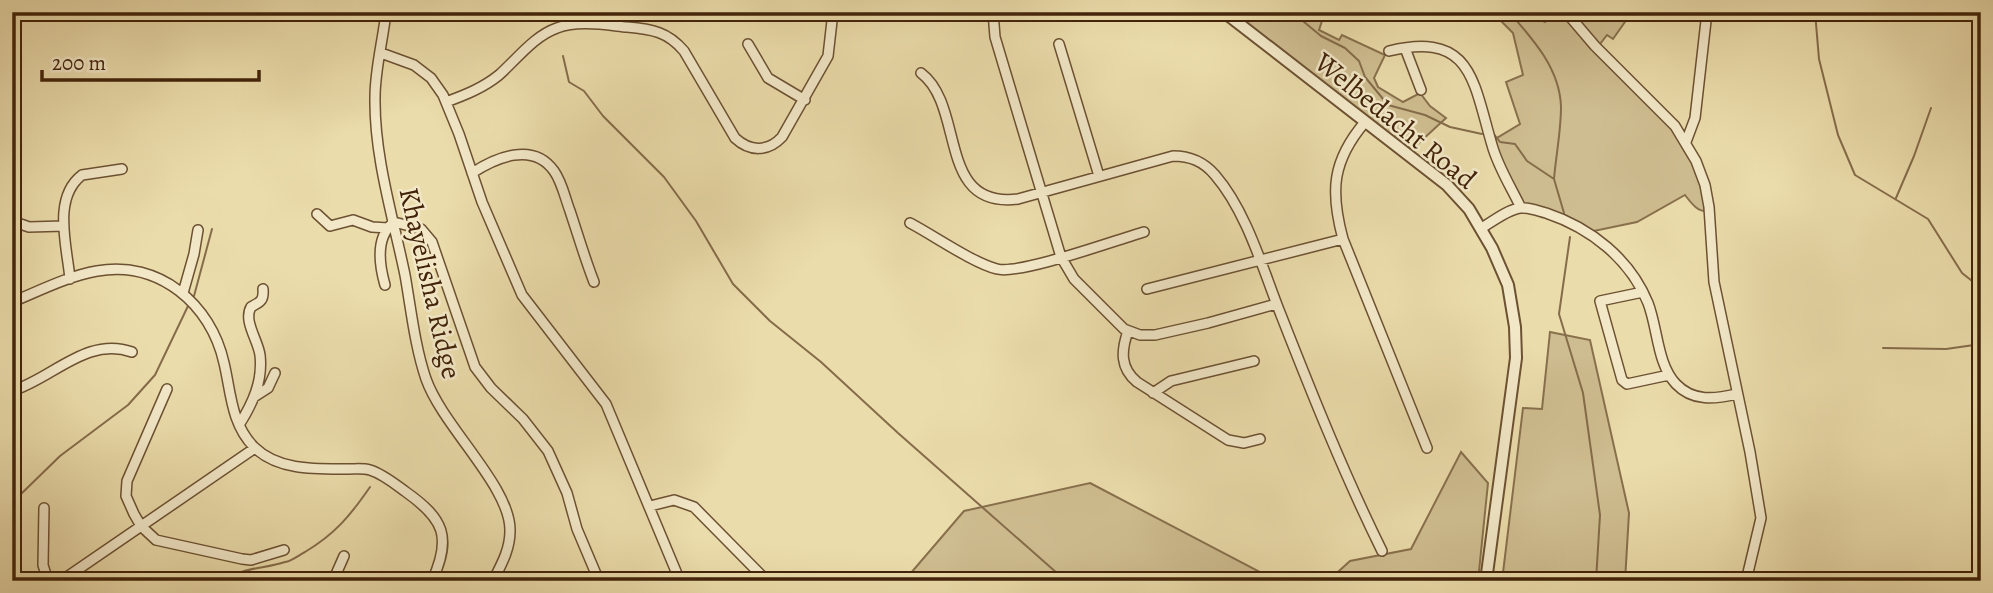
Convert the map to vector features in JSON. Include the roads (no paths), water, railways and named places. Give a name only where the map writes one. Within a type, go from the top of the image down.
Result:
[{"type":"street","name":"Khayelisha Ridge","points":[[386,12],[375,88],[375,110],[391,225],[426,378],[445,417],[499,494],[508,512],[510,531],[507,553],[493,581]]},
{"type":"street","points":[[446,102],[469,94],[488,83],[548,32],[563,26],[585,24],[655,30],[676,40],[735,138],[751,148],[762,149],[779,141],[828,56],[833,12]]},
{"type":"street","points":[[993,12],[995,37],[1061,257],[1074,279],[1128,331],[1140,335],[1155,335],[1276,304]]},
{"type":"street","name":"Welbedacht Road","points":[[1224,12],[1447,185],[1482,228],[1508,285],[1516,342],[1486,581]]},
{"type":"street","points":[[1566,12],[1595,46],[1667,116],[1696,161],[1707,194],[1714,282],[1761,518],[1746,581]]},
{"type":"street","points":[[1686,142],[1695,118],[1707,12]]},
{"type":"street","points":[[748,44],[768,78],[805,100]]},
{"type":"street","points":[[1059,44],[1099,176]]},
{"type":"street","points":[[1390,51],[1425,46],[1440,48],[1455,55],[1462,63],[1481,104],[1499,165],[1521,208]]},
{"type":"street","points":[[1405,48],[1421,90]]},
{"type":"street","points":[[382,52],[406,61],[431,78],[446,102],[522,295],[606,404],[680,581]]},
{"type":"street","points":[[921,73],[930,80],[937,92],[959,162],[973,187],[987,197],[1002,201],[1018,200],[1167,156],[1180,156],[1201,162],[1222,184],[1261,260],[1276,304],[1349,484],[1382,551]]},
{"type":"street","points":[[1365,122],[1345,150],[1336,177],[1336,211],[1343,239],[1427,448]]},
{"type":"street","points":[[472,173],[488,163],[517,155],[533,156],[548,164],[558,179],[594,282]]},
{"type":"street","points":[[70,279],[64,226],[65,199],[76,180],[93,172],[122,169]]},
{"type":"street","points":[[1482,228],[1508,212],[1521,208],[1553,215],[1586,232],[1615,254],[1643,292],[1669,375],[1681,388],[1699,397],[1717,398],[1737,394]]},
{"type":"street","points":[[317,214],[330,226],[353,220],[372,227],[391,225],[421,229],[432,242],[475,367],[491,388],[523,419],[548,451],[567,493],[577,529],[597,578],[586,581]]},
{"type":"street","points":[[12,221],[29,227],[64,226]]},
{"type":"street","points":[[910,223],[999,269],[1017,268],[1061,257],[1144,232]]},
{"type":"street","points":[[385,285],[379,255],[391,225]]},
{"type":"street","points":[[183,293],[198,230]]},
{"type":"street","points":[[1147,289],[1343,239]]},
{"type":"street","points":[[12,302],[96,271],[131,271],[159,277],[183,293],[212,327],[224,362],[230,401],[239,425],[255,448],[278,463],[301,467],[368,469],[421,502],[436,519],[443,538],[442,559],[432,581]]},
{"type":"street","points":[[239,425],[254,397],[259,378],[260,356],[248,315],[251,307],[262,300],[263,289]]},
{"type":"street","points":[[1643,292],[1600,301],[1622,380],[1627,384],[1669,375]]},
{"type":"street","points":[[1128,331],[1122,354],[1125,368],[1133,379],[1228,440],[1255,443],[1260,439]]},
{"type":"street","points":[[12,391],[93,350],[114,347],[132,352]]},
{"type":"street","points":[[1153,393],[1171,381],[1254,362]]},
{"type":"street","points":[[254,397],[268,388],[275,373]]},
{"type":"street","points":[[167,389],[127,481],[126,496],[141,526],[156,540],[242,559],[251,560],[284,550]]},
{"type":"street","points":[[61,581],[255,448]]},
{"type":"street","points":[[650,506],[674,500],[694,508],[767,581]]},
{"type":"street","points":[[44,508],[43,565],[48,581]]},
{"type":"street","points":[[333,581],[344,556]]},
{"type":"street","points":[[241,581],[249,577],[265,578]]},
{"type":"waterway","points":[[1292,12],[1321,36],[1345,48],[1359,61],[1365,77],[1388,105],[1425,115],[1450,127],[1482,134]]},
{"type":"waterway","points":[[1509,12],[1544,55],[1556,80],[1561,116],[1554,179]]},
{"type":"waterway","points":[[1815,12],[1819,59],[1838,135],[1855,175],[1928,219],[1962,273],[1981,288]]},
{"type":"waterway","points":[[563,56],[569,82],[584,91],[603,116],[664,177],[696,221],[733,284],[770,321],[821,362],[1066,581]]},
{"type":"waterway","points":[[1896,198],[1931,108]]},
{"type":"waterway","points":[[1493,133],[1500,142],[1515,144],[1527,161],[1554,179],[1564,213]]},
{"type":"waterway","points":[[194,296],[212,229]]},
{"type":"waterway","points":[[1570,237],[1559,314],[1583,393],[1600,515],[1596,581]]},
{"type":"waterway","points":[[12,506],[60,456],[128,405],[155,375],[188,306]]},
{"type":"waterway","points":[[1883,348],[1946,349],[1981,344]]},
{"type":"waterway","points":[[223,581],[245,571],[288,561],[305,552],[341,524],[370,487]]}]
